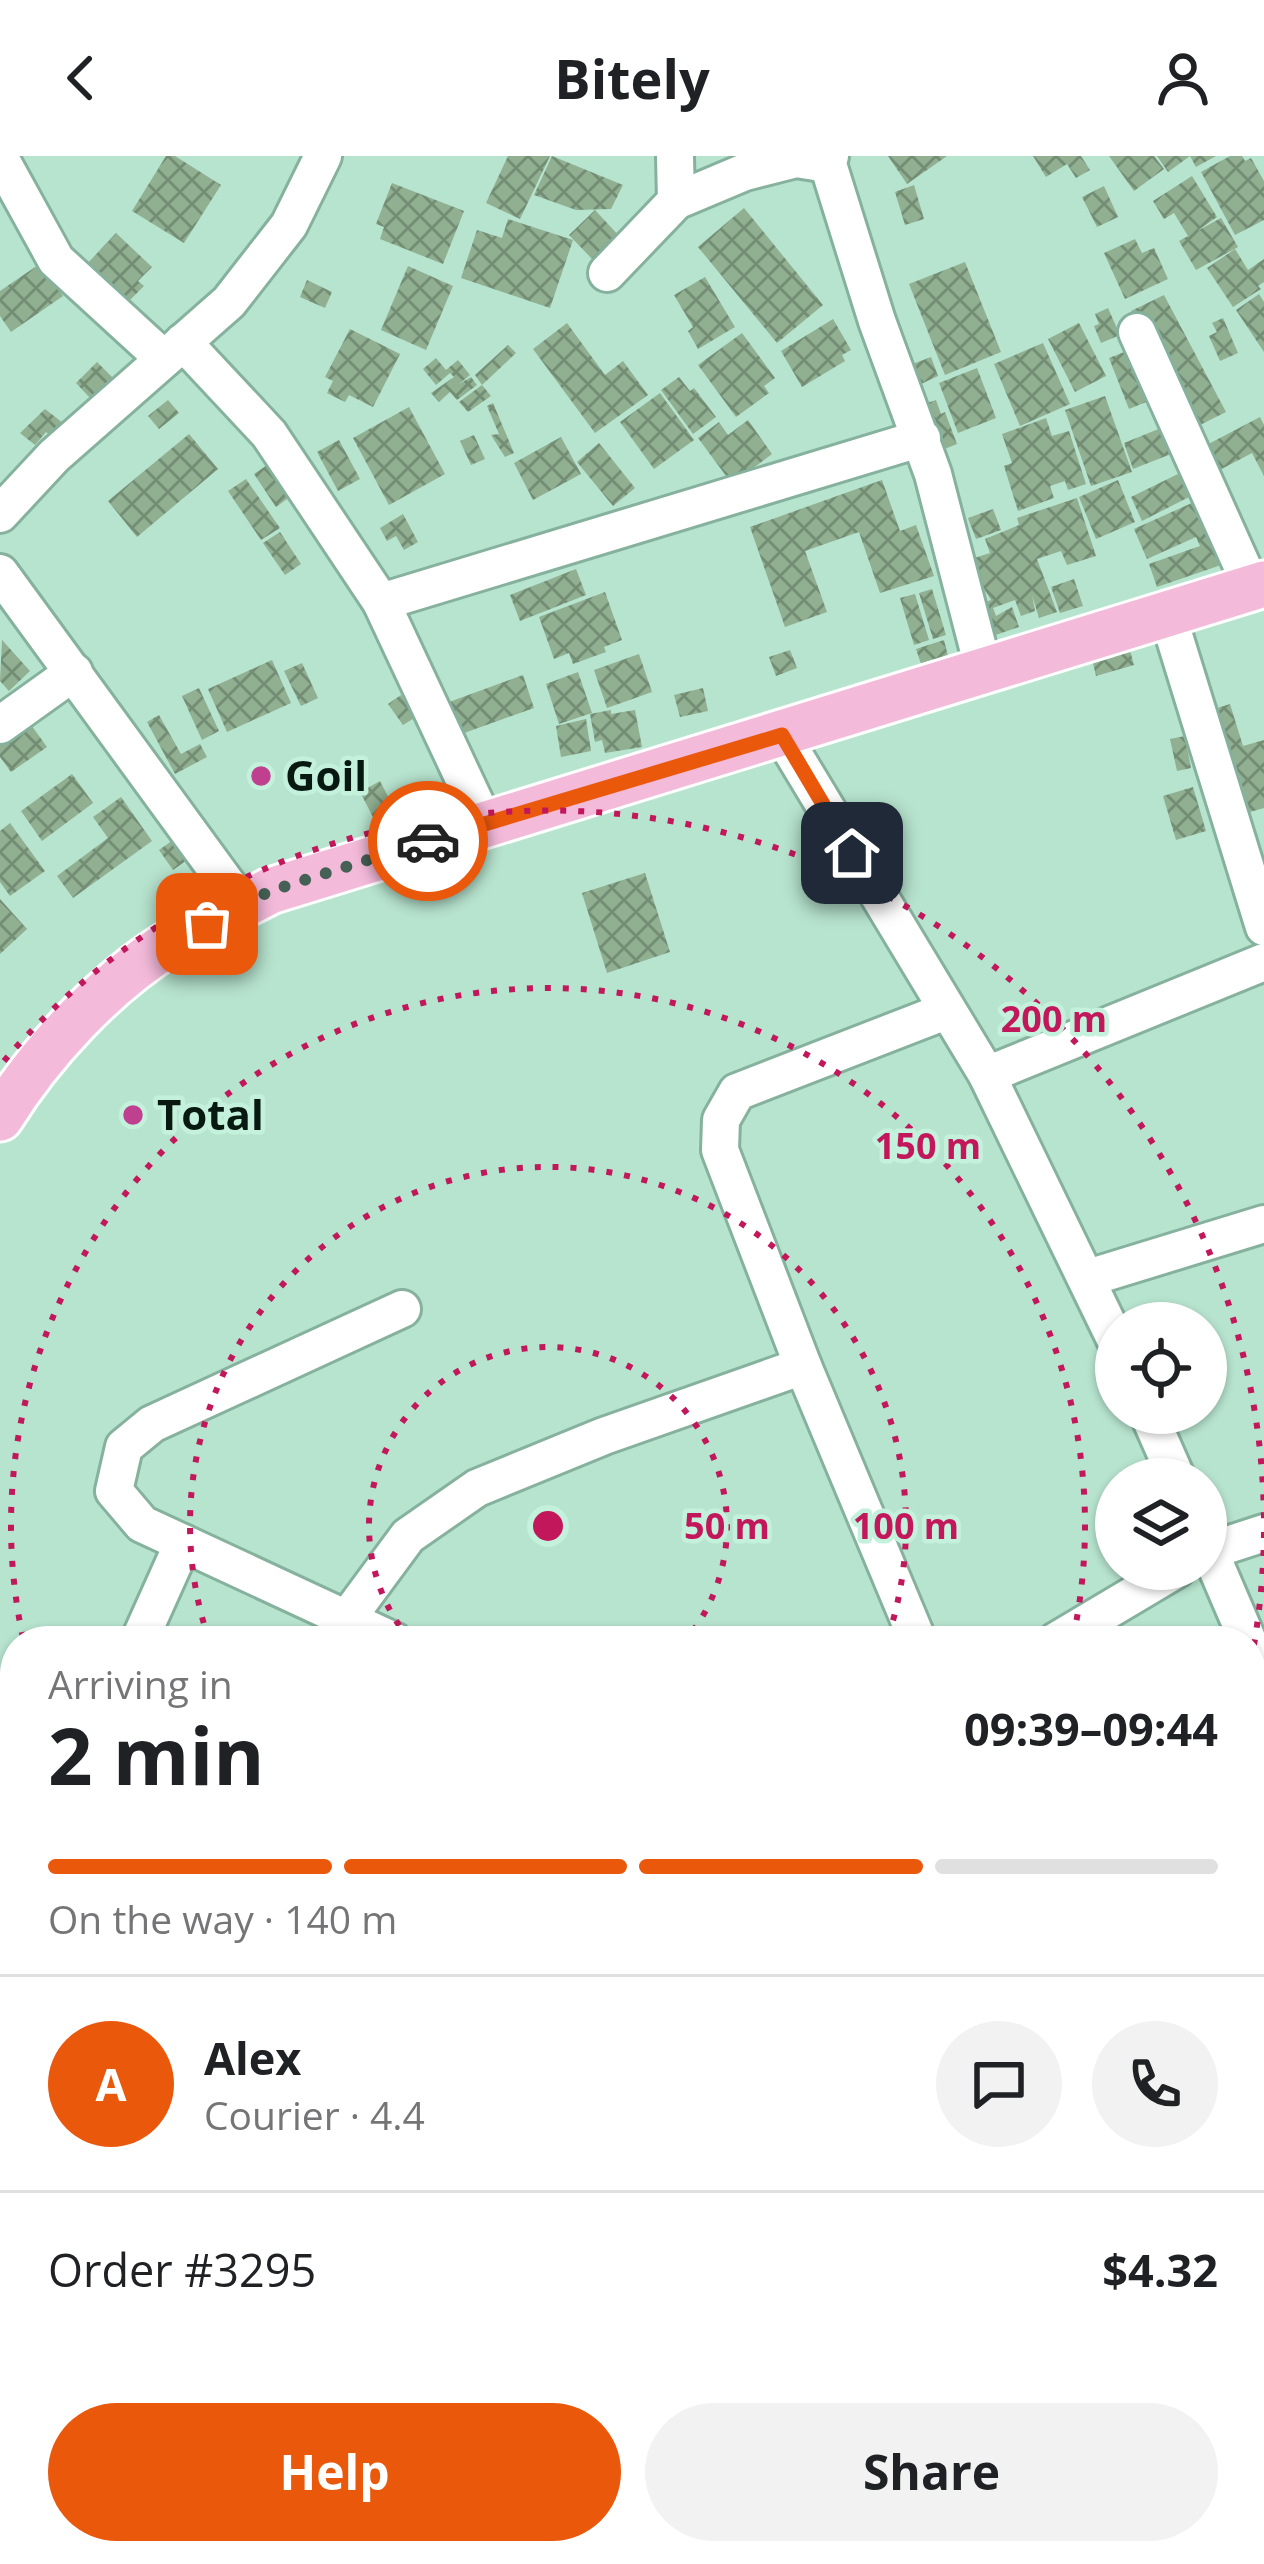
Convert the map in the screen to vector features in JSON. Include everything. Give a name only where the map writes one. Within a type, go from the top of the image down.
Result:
[{"type":"main road","points":[[1,1115],[33,1069],[124,976],[171,942],[270,891],[1258,586]]},
{"type":"street","points":[[0,514],[54,455],[229,302],[289,224],[323,156]]},
{"type":"street","points":[[675,156],[676,201]]},
{"type":"street","points":[[0,158],[56,260],[174,350],[269,434],[381,602],[485,824]]},
{"type":"street","points":[[607,273],[676,201],[746,172],[796,159],[829,160],[878,321],[922,438],[983,670]]},
{"type":"street","points":[[1137,332],[1258,586]]},
{"type":"street","points":[[381,602],[922,438]]},
{"type":"street","points":[[0,573],[243,906]]},
{"type":"street","points":[[1168,616],[1264,927]]},
{"type":"street","points":[[0,725],[74,672]]},
{"type":"street","points":[[782,735],[987,1076],[1099,1302]]},
{"type":"street","points":[[987,1076],[1264,962]]},
{"type":"street","points":[[912,1626],[803,1366],[720,1150],[721,1120],[737,1092],[946,1010]]},
{"type":"street","points":[[1088,1278],[1264,1224]]},
{"type":"street","points":[[360,1626],[142,1524],[114,1491],[124,1447],[152,1424],[402,1309]]},
{"type":"street","points":[[346,1620],[408,1536],[477,1488],[604,1436],[803,1366]]},
{"type":"street","points":[[1227,1543],[1264,1533]]},
{"type":"street","points":[[146,1626],[183,1543]]},
{"type":"street","points":[[1081,1626],[1142,1590]]},
{"type":"street","points":[[1226,1590],[1242,1626]]},
{"type":"building","points":[[166,156],[175,156],[221,185],[184,243],[132,211]]},
{"type":"building","points":[[508,156],[550,156],[520,219],[486,203]]},
{"type":"building","points":[[552,156],[623,185],[611,209],[576,210],[534,195]]},
{"type":"building","points":[[888,156],[947,156],[907,184]]},
{"type":"building","points":[[1033,156],[1081,156],[1090,170],[1076,178],[1067,164],[1046,177]]},
{"type":"building","points":[[1109,156],[1154,156],[1164,169],[1134,191]]},
{"type":"building","points":[[1157,156],[1190,156],[1168,172]]},
{"type":"building","points":[[1190,156],[1216,156],[1196,167]]},
{"type":"building","points":[[1230,156],[1251,158],[1264,181],[1264,220],[1235,235],[1201,172]]},
{"type":"building","points":[[1192,176],[1217,217],[1197,231],[1221,218],[1238,247],[1196,270],[1179,241],[1188,236],[1174,213],[1164,219],[1153,201]]},
{"type":"building","points":[[392,183],[464,211],[443,264],[380,239],[384,227],[376,224]]},
{"type":"building","points":[[914,185],[924,219],[905,225],[895,192]]},
{"type":"building","points":[[1104,186],[1118,217],[1097,227],[1082,197]]},
{"type":"building","points":[[744,208],[823,305],[777,343],[698,247]]},
{"type":"building","points":[[595,210],[620,237],[594,261],[569,235]]},
{"type":"building","points":[[508,219],[573,240],[550,308],[461,278],[477,230],[502,238]]},
{"type":"building","points":[[116,233],[152,267],[138,281],[144,286],[127,303],[86,265]]},
{"type":"building","points":[[1135,239],[1142,253],[1154,248],[1168,279],[1125,299],[1104,253]]},
{"type":"building","points":[[1235,249],[1248,270],[1264,259],[1264,282],[1233,307],[1207,268]]},
{"type":"building","points":[[965,262],[1001,352],[945,375],[909,284]]},
{"type":"building","points":[[41,263],[63,296],[11,332],[0,316],[0,291]]},
{"type":"building","points":[[408,266],[453,286],[426,350],[381,330]]},
{"type":"building","points":[[705,277],[735,327],[698,349],[688,331],[693,327],[674,295]]},
{"type":"building","points":[[307,280],[332,292],[325,308],[300,297]]},
{"type":"building","points":[[1259,294],[1264,302],[1264,352],[1236,310]]},
{"type":"building","points":[[1164,295],[1226,412],[1192,429],[1131,311]]},
{"type":"building","points":[[1108,308],[1120,335],[1101,343],[1095,314]]},
{"type":"building","points":[[1223,318],[1238,353],[1220,361],[1209,336],[1217,332],[1212,323]]},
{"type":"building","points":[[833,319],[851,350],[842,355],[845,361],[802,387],[781,351]]},
{"type":"building","points":[[567,323],[605,375],[623,361],[648,395],[595,433],[533,349]]},
{"type":"building","points":[[1079,323],[1106,376],[1075,392],[1048,339]]},
{"type":"building","points":[[350,329],[400,354],[373,407],[349,395],[345,402],[327,393],[333,381],[325,377]]},
{"type":"building","points":[[742,333],[775,378],[764,386],[769,393],[736,417],[698,365]]},
{"type":"building","points":[[1043,343],[1070,404],[1020,426],[994,364]]},
{"type":"building","points":[[508,345],[516,353],[482,385],[475,375]]},
{"type":"building","points":[[1132,349],[1151,400],[1129,409],[1109,358]]},
{"type":"building","points":[[931,357],[938,376],[919,385],[910,365]]},
{"type":"building","points":[[436,358],[446,370],[458,360],[470,375],[459,384],[471,377],[477,385],[457,400],[450,392],[439,402],[431,393],[454,377],[450,373],[436,385],[423,369]]},
{"type":"building","points":[[97,362],[113,378],[91,399],[76,383]]},
{"type":"building","points":[[977,368],[996,418],[958,433],[939,383]]},
{"type":"building","points":[[679,377],[716,417],[693,434],[661,390]]},
{"type":"building","points":[[482,385],[491,396],[468,412],[459,402]]},
{"type":"building","points":[[660,393],[694,440],[654,469],[620,422]]},
{"type":"building","points":[[1105,396],[1132,472],[1091,486],[1065,410]]},
{"type":"building","points":[[168,400],[179,413],[159,429],[148,416]]},
{"type":"building","points":[[936,400],[957,444],[942,450],[915,407]]},
{"type":"building","points":[[493,403],[514,453],[505,457],[491,435],[499,434],[487,406]]},
{"type":"building","points":[[409,407],[445,474],[389,505],[353,438]]},
{"type":"building","points":[[45,409],[63,423],[52,437],[46,432],[35,445],[20,433]]},
{"type":"building","points":[[1260,417],[1264,476],[1252,453],[1212,474],[1199,449]]},
{"type":"building","points":[[1046,418],[1052,436],[1069,431],[1086,484],[1068,490],[1065,481],[1050,486],[1054,498],[1018,511],[1004,466],[1012,463],[1002,434]]},
{"type":"building","points":[[748,420],[772,454],[732,484],[698,438],[719,422],[728,435]]},
{"type":"building","points":[[1161,428],[1171,454],[1133,469],[1124,443]]},
{"type":"building","points":[[189,434],[218,469],[137,537],[108,501]]},
{"type":"building","points":[[474,435],[485,459],[471,465],[460,441]]},
{"type":"building","points":[[561,437],[581,474],[533,500],[514,463]]},
{"type":"building","points":[[339,440],[360,479],[338,491],[317,452]]},
{"type":"building","points":[[599,443],[635,488],[613,506],[577,462]]},
{"type":"building","points":[[273,461],[295,493],[276,507],[254,474]]},
{"type":"building","points":[[1182,472],[1193,495],[1142,521],[1131,497]]},
{"type":"building","points":[[246,479],[280,528],[261,540],[228,491]]},
{"type":"building","points":[[882,480],[900,531],[916,525],[934,576],[880,593],[859,532],[805,551],[827,612],[785,627],[750,527]]},
{"type":"building","points":[[1118,480],[1135,522],[1096,539],[1079,497]]},
{"type":"building","points":[[1205,497],[1224,564],[1157,587],[1149,564],[1200,546],[1196,537],[1147,559],[1134,529]]},
{"type":"building","points":[[1077,498],[1096,556],[1067,565],[1061,551],[1037,559],[1057,612],[1039,618],[1032,595],[1035,611],[1021,616],[1015,600],[993,608],[996,616],[1012,607],[1019,627],[990,637],[980,604],[991,600],[981,584],[974,587],[965,561],[990,553],[985,539],[1019,525],[1017,518]]},
{"type":"building","points":[[993,509],[1001,530],[976,539],[968,518]]},
{"type":"building","points":[[403,514],[418,542],[404,550],[396,536],[387,541],[380,528]]},
{"type":"building","points":[[280,532],[301,564],[285,575],[263,543]]},
{"type":"building","points":[[576,569],[586,595],[520,621],[510,595]]},
{"type":"building","points":[[1074,579],[1083,606],[1060,613],[1051,587]]},
{"type":"building","points":[[932,589],[946,635],[933,639],[919,593]]},
{"type":"building","points":[[605,592],[622,640],[604,647],[606,652],[573,664],[569,653],[554,659],[539,617]]},
{"type":"building","points":[[915,594],[929,640],[914,645],[900,598]]},
{"type":"building","points":[[2,640],[30,671],[9,691],[0,681]]},
{"type":"building","points":[[944,640],[948,656],[921,664],[916,649]]},
{"type":"building","points":[[1129,647],[1134,665],[1096,676],[1093,663]]},
{"type":"building","points":[[790,650],[797,668],[776,676],[769,657]]},
{"type":"building","points":[[639,654],[652,692],[607,708],[594,670]]},
{"type":"building","points":[[272,660],[291,703],[227,732],[208,689]]},
{"type":"building","points":[[302,663],[318,698],[301,706],[284,671]]},
{"type":"building","points":[[578,672],[592,713],[559,724],[546,684]]},
{"type":"building","points":[[523,675],[534,708],[453,737],[441,705]]},
{"type":"building","points":[[199,688],[219,731],[202,740],[182,696]]},
{"type":"building","points":[[703,688],[708,711],[680,717],[674,695]]},
{"type":"building","points":[[401,695],[416,717],[403,725],[388,704]]},
{"type":"building","points":[[1230,704],[1243,746],[1264,740],[1264,808],[1250,812],[1238,772],[1227,775],[1208,711]]},
{"type":"building","points":[[611,710],[611,714],[635,710],[642,747],[605,753],[602,740],[595,742],[590,714]]},
{"type":"building","points":[[159,715],[181,754],[200,744],[207,757],[175,774],[147,722]]},
{"type":"building","points":[[586,719],[591,751],[561,757],[556,726]]},
{"type":"building","points":[[29,722],[47,747],[11,772],[0,757],[0,744]]},
{"type":"building","points":[[1185,736],[1191,768],[1177,771],[1170,739]]},
{"type":"building","points":[[72,774],[93,803],[42,841],[21,811]]},
{"type":"building","points":[[380,781],[394,808],[374,819],[360,792]]},
{"type":"building","points":[[1193,787],[1206,831],[1176,840],[1163,796]]},
{"type":"building","points":[[121,797],[152,841],[73,898],[57,876],[108,838],[93,817]]},
{"type":"building","points":[[10,823],[45,871],[10,896],[0,882],[0,831]]},
{"type":"building","points":[[176,838],[190,858],[173,870],[159,850]]},
{"type":"building","points":[[645,873],[670,952],[607,973],[582,893]]},
{"type":"building","points":[[0,899],[27,929],[0,954]]},
{"type":"way so far","points":[[207,924],[270,891],[428,841]]},
{"type":"place","name":"Goil","points":[[261,776]]},
{"type":"place","name":"Total","points":[[133,1115]]},
{"type":"route","points":[[428,841],[782,735],[852,853]]}]
